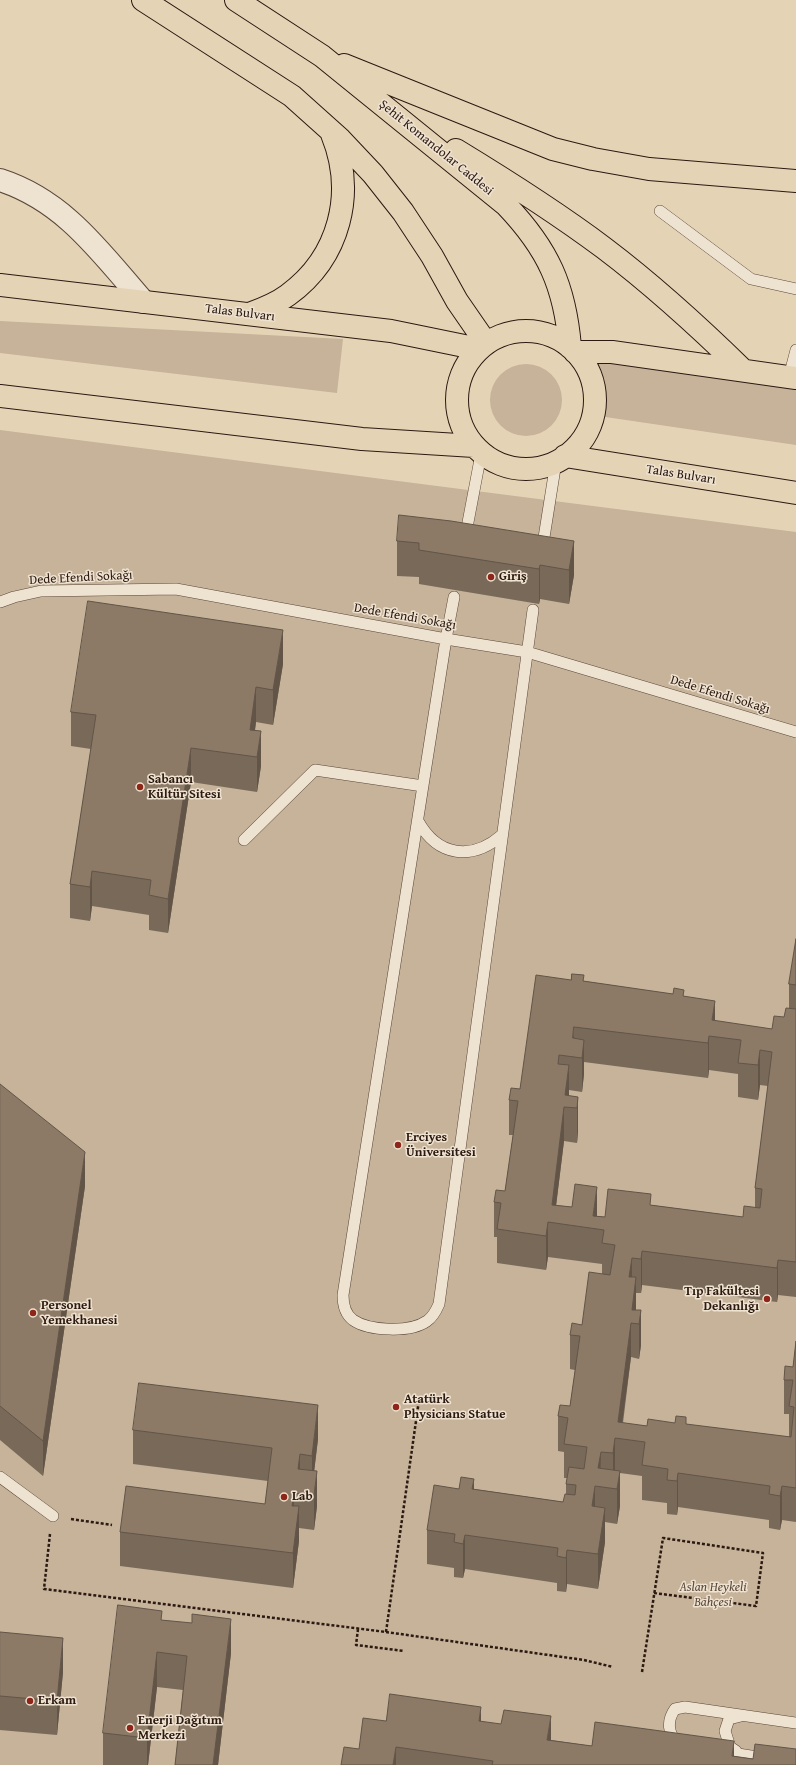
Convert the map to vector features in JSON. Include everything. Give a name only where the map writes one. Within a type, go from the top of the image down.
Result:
[{"type":"main road","points":[[143,0],[292,96],[330,129],[373,174],[403,212],[432,256],[483,346]]},
{"type":"main road","name":"Şehit Komandolar Caddesi","points":[[236,0],[322,56],[506,205],[525,225],[541,248],[554,272],[564,302],[572,349]]},
{"type":"main road","points":[[322,56],[559,150],[621,165],[648,169],[796,181]]},
{"type":"main road","points":[[404,122],[456,150],[507,181],[605,248],[653,287],[743,370]]},
{"type":"main road","points":[[249,314],[269,307],[298,287],[317,266],[329,248],[337,228],[342,208],[344,188],[342,168],[330,129]]},
{"type":"main road","name":"Talas Bulvarı","points":[[0,285],[391,331],[483,346]]},
{"type":"main road","points":[[534,331],[553,337],[572,349],[583,361],[592,379],[595,399],[593,418],[585,436],[572,452],[561,459],[537,468],[517,469],[498,464],[478,450],[468,439],[460,421],[456,402],[458,382],[466,364],[483,346],[495,338],[514,332],[534,331]]},
{"type":"main road","points":[[572,349],[612,352],[792,377]]},
{"type":"main road","points":[[0,396],[362,440],[478,450]]},
{"type":"main road","name":"Talas Bulvarı","points":[[561,459],[796,494]]},
{"type":"street","points":[[0,180],[36,195],[69,218],[144,302]]},
{"type":"lane","points":[[660,211],[751,280],[796,289]]},
{"type":"lane","points":[[792,377],[796,350]]},
{"type":"lane","points":[[463,549],[478,450]]},
{"type":"lane","points":[[541,562],[561,459]]},
{"type":"lane","name":"Dede Efendi Sokağı","points":[[0,602],[14,597],[42,591],[123,588],[176,589],[446,639],[527,652],[796,732]]},
{"type":"lane","points":[[454,597],[446,639],[343,1295],[343,1304],[346,1312],[352,1319],[360,1324],[376,1328],[392,1330],[419,1325],[427,1321],[434,1314],[439,1304],[533,610]]},
{"type":"lane","points":[[244,840],[315,770],[423,786]]},
{"type":"lane","points":[[418,822],[424,832],[434,842],[445,848],[457,851],[470,852],[482,849],[493,843],[502,835]]},
{"type":"lane","points":[[0,1477],[53,1516]]},
{"type":"lane","points":[[690,1747],[677,1742],[671,1733],[669,1723],[675,1709],[685,1706],[796,1723]]},
{"type":"lane","points":[[742,1715],[729,1719],[725,1731],[730,1747],[744,1755]]},
{"type":"lane","points":[[705,1750],[796,1763]]},
{"type":"path","points":[[386,1632],[419,1400]]},
{"type":"path","points":[[112,1525],[53,1516],[44,1589],[386,1632],[584,1660],[613,1667]]},
{"type":"path","points":[[642,1672],[654,1593],[663,1538],[763,1553],[756,1606],[654,1593]]},
{"type":"path","points":[[358,1629],[356,1645],[404,1651]]},
{"type":"green space","points":[[0,321],[343,339],[337,393],[0,353]]},
{"type":"green space","points":[[593,360],[796,389],[796,445],[585,414]]},
{"type":"green space","points":[[519,364],[533,364],[540,366],[552,374],[560,386],[562,400],[560,414],[552,426],[540,434],[533,436],[519,436],[512,434],[500,426],[492,414],[490,407],[490,393],[492,386],[500,374],[512,366]]},
{"type":"green space","name":"Erciyes Üniversitesi","points":[[0,430],[796,532],[796,1765],[0,1765]]},
{"type":"building","points":[[399,515],[451,521],[574,541],[569,570],[540,565],[539,569],[419,550],[419,543],[397,541]]},
{"type":"building","name":"Sabancı Kültür Sitesi","points":[[88,601],[283,630],[273,690],[256,687],[250,730],[261,731],[257,757],[191,748],[168,899],[149,895],[151,880],[92,871],[90,887],[70,884],[96,715],[71,712]]},
{"type":"building","points":[[796,939],[796,985],[789,984]]},
{"type":"building","points":[[572,974],[584,975],[583,981],[673,994],[674,988],[684,990],[683,996],[715,1001],[712,1020],[772,1029],[774,1016],[784,1017],[786,1008],[796,1009],[796,1262],[778,1260],[777,1268],[642,1251],[641,1259],[632,1258],[629,1277],[636,1277],[632,1310],[641,1310],[639,1324],[631,1323],[618,1422],[647,1426],[648,1419],[675,1423],[676,1416],[686,1417],[686,1424],[791,1437],[794,1407],[789,1406],[793,1380],[784,1380],[785,1366],[793,1367],[796,1341],[796,1488],[782,1486],[780,1496],[769,1494],[770,1486],[678,1473],[677,1481],[667,1480],[668,1469],[642,1465],[645,1442],[615,1438],[613,1453],[601,1452],[598,1468],[620,1471],[617,1489],[595,1486],[592,1506],[605,1508],[598,1554],[567,1550],[566,1558],[557,1556],[558,1548],[465,1535],[463,1544],[454,1542],[455,1534],[427,1530],[434,1485],[459,1489],[461,1477],[474,1479],[472,1489],[563,1502],[565,1494],[575,1495],[576,1485],[566,1484],[569,1467],[584,1469],[587,1447],[564,1444],[568,1418],[558,1416],[560,1405],[570,1406],[580,1336],[570,1335],[572,1323],[582,1325],[589,1272],[610,1275],[615,1245],[602,1243],[604,1230],[548,1222],[546,1236],[497,1229],[501,1203],[494,1202],[496,1190],[505,1191],[518,1101],[509,1100],[511,1088],[520,1089],[536,975],[571,980]],"holes":[[[574,1027],[708,1043],[709,1036],[741,1040],[738,1063],[758,1065],[760,1050],[772,1052],[755,1188],[762,1189],[760,1208],[744,1206],[743,1217],[650,1205],[651,1194],[608,1189],[605,1217],[593,1216],[597,1187],[575,1184],[572,1207],[552,1205],[564,1107],[577,1108],[578,1097],[565,1095],[569,1065],[558,1064],[559,1055],[582,1058],[584,1040],[573,1038]]]},
{"type":"building","name":"Personel Yemekhanesi","points":[[0,1084],[85,1152],[43,1441],[0,1406]]},
{"type":"building","points":[[139,1383],[318,1405],[312,1456],[300,1454],[298,1469],[317,1471],[314,1495],[294,1493],[292,1506],[299,1506],[293,1553],[120,1532],[126,1486],[265,1504],[272,1448],[133,1430]]},
{"type":"building","name":"Enerji Dağıtım Merkezi","points":[[118,1605],[162,1611],[161,1620],[192,1623],[192,1614],[231,1619],[213,1765],[175,1765],[187,1656],[157,1652],[147,1738],[103,1733]]},
{"type":"building","points":[[0,1632],[63,1638],[57,1701],[0,1696]]},
{"type":"building","points":[[390,1694],[481,1707],[479,1721],[501,1724],[504,1710],[551,1716],[547,1740],[592,1746],[595,1722],[734,1741],[732,1756],[753,1759],[755,1744],[796,1749],[796,1765],[492,1765],[493,1761],[396,1747],[393,1765],[341,1765],[344,1747],[359,1749],[363,1718],[386,1721]]},
{"type":"place","name":"Giriş","points":[[491,577]]},
{"type":"place","name":"Sabancı Kültür Sitesi","points":[[140,787]]},
{"type":"place","name":"Erciyes Üniversitesi","points":[[398,1145]]},
{"type":"place","name":"Tıp Fakültesi Dekanlığı","points":[[767,1299]]},
{"type":"place","name":"Personel Yemekhanesi","points":[[33,1313]]},
{"type":"place","name":"Atatürk Physicians Statue","points":[[396,1407]]},
{"type":"place","name":"Lab","points":[[284,1497]]},
{"type":"place","name":"Erkam","points":[[30,1701]]},
{"type":"place","name":"Enerji Dağıtım Merkezi","points":[[130,1728]]},
{"type":"park label","name":"Aslan Heykeli Bahçesi","points":[[713,1596]]}]
